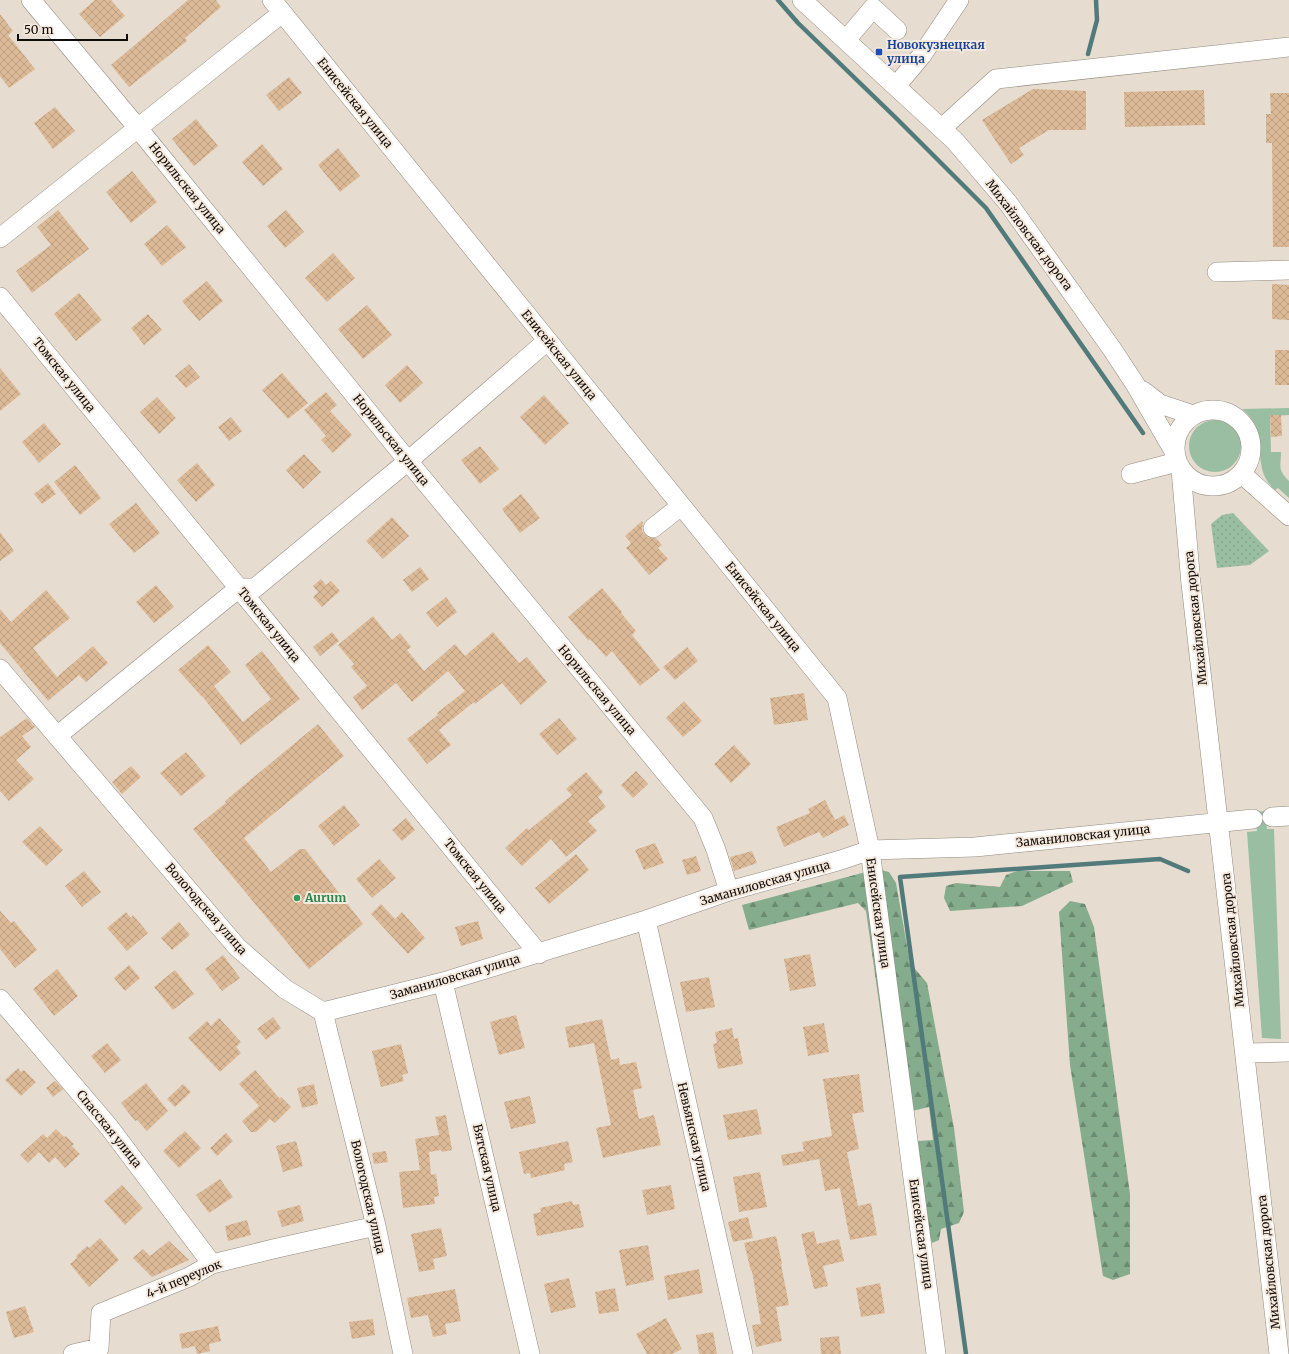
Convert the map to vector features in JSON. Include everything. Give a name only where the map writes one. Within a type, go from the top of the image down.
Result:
[{"type":"street","name":"Норильская улица","points":[[31,0],[137,127],[408,460],[703,818],[716,850],[729,891]]},
{"type":"street","name":"Михайловская дорога","points":[[802,0],[956,141],[1008,203],[1112,349],[1135,384],[1178,461],[1279,1354]]},
{"type":"street","points":[[896,86],[922,55],[959,0]]},
{"type":"street","points":[[0,238],[137,127],[277,6]]},
{"type":"street","name":"Енисейская улица","points":[[277,6],[837,698],[870,850],[936,1354]]},
{"type":"street","points":[[846,40],[873,8],[897,30]]},
{"type":"street","points":[[942,128],[996,79],[1289,47]]},
{"type":"street","points":[[1217,272],[1289,270]]},
{"type":"street","name":"Томская улица","points":[[0,297],[539,954]]},
{"type":"street","points":[[58,736],[239,588],[255,588],[547,341]]},
{"type":"street","name":"Михайловская дорога","points":[[1135,384],[1160,404],[1193,415]]},
{"type":"street","points":[[1206,410],[1220,410],[1229,413],[1244,424],[1249,433],[1252,451],[1250,460],[1242,474],[1234,481],[1218,486],[1201,485],[1187,476],[1178,461],[1175,442],[1179,431],[1185,422],[1193,415],[1206,410]]},
{"type":"street","points":[[1131,474],[1178,461]]},
{"type":"street","points":[[1242,474],[1289,516]]},
{"type":"street","name":"Михайловская дорога","points":[[1186,526],[1195,502],[1207,491],[1218,486]]},
{"type":"street","points":[[653,528],[681,506]]},
{"type":"street","name":"Вологодская улица","points":[[0,669],[237,947],[284,989],[323,1012],[376,1226],[403,1354]]},
{"type":"street","name":"Заманиловская улица","points":[[323,1012],[443,982],[539,954],[646,920],[729,891],[841,860],[870,850],[975,847],[1253,819]]},
{"type":"street","name":"Невьянская улица","points":[[646,920],[744,1354]]},
{"type":"street","name":"Вятская улица","points":[[443,982],[530,1354]]},
{"type":"street","name":"Спасская улица","points":[[0,998],[109,1127],[212,1264]]},
{"type":"street","points":[[1245,1053],[1289,1052]]},
{"type":"street","name":"4-й переулок","points":[[73,1354],[99,1348],[101,1313],[189,1277],[212,1264],[376,1226]]},
{"type":"green space","points":[[1289,408],[1289,415],[1270,416],[1271,452],[1281,452],[1280,468],[1289,481],[1289,498],[1278,488],[1275,490],[1267,480],[1261,460],[1257,429],[1242,409]]},
{"type":"green space","points":[[1215,420],[1225,422],[1233,428],[1239,436],[1241,446],[1239,456],[1233,464],[1225,470],[1215,472],[1205,470],[1197,464],[1191,456],[1189,446],[1191,436],[1197,428],[1205,422]]},
{"type":"green space","points":[[1233,513],[1269,551],[1250,565],[1217,568],[1211,524],[1222,515]]},
{"type":"green space","points":[[1265,811],[1267,829],[1274,829],[1281,1039],[1262,1038],[1247,832],[1257,831],[1255,812]]},
{"type":"green space","points":[[877,869],[889,872],[896,883],[910,963],[927,983],[954,1128],[964,1212],[959,1223],[941,1229],[939,1240],[932,1243],[928,1230],[918,1150],[918,1141],[933,1140],[929,1107],[908,1112],[902,1107],[890,1080],[866,911],[858,903],[749,930],[742,905]]},
{"type":"green space","points":[[1017,871],[1070,871],[1073,882],[1022,906],[950,911],[944,898],[946,886],[956,883],[1000,887],[1006,875]]},
{"type":"green space","points":[[1070,901],[1085,904],[1094,927],[1130,1194],[1130,1274],[1113,1280],[1103,1276],[1070,1065],[1059,912]]},
{"type":"building","points":[[95,0],[111,0],[125,16],[100,37],[79,14]]},
{"type":"building","points":[[188,0],[216,0],[221,7],[185,38],[187,41],[129,87],[111,65]]},
{"type":"building","points":[[0,14],[13,31],[8,35],[35,69],[9,88],[0,76]]},
{"type":"building","points":[[289,77],[302,93],[279,111],[266,95]]},
{"type":"building","points":[[1033,89],[1086,91],[1086,130],[1049,130],[1019,148],[1024,155],[1011,164],[982,120]]},
{"type":"building","points":[[1204,90],[1205,125],[1125,127],[1124,92]]},
{"type":"building","points":[[1270,93],[1289,93],[1289,247],[1273,247],[1272,143],[1266,143],[1266,114],[1271,114]]},
{"type":"building","points":[[55,107],[75,131],[53,149],[34,123]]},
{"type":"building","points":[[196,119],[218,146],[194,166],[172,139]]},
{"type":"building","points":[[262,144],[283,169],[263,186],[242,162]]},
{"type":"building","points":[[338,148],[360,176],[340,192],[318,165]]},
{"type":"building","points":[[132,171],[157,202],[131,223],[106,192]]},
{"type":"building","points":[[58,210],[89,249],[32,293],[16,271],[51,245],[37,227]]},
{"type":"building","points":[[286,210],[304,232],[285,248],[267,226]]},
{"type":"building","points":[[167,225],[186,247],[162,266],[144,244]]},
{"type":"building","points":[[333,253],[355,278],[327,302],[305,278]]},
{"type":"building","points":[[207,281],[223,301],[199,321],[182,301]]},
{"type":"building","points":[[1272,284],[1289,285],[1289,320],[1272,319]]},
{"type":"building","points":[[79,293],[102,320],[76,341],[54,314]]},
{"type":"building","points":[[367,305],[392,335],[363,359],[338,329]]},
{"type":"building","points":[[148,314],[162,330],[144,345],[131,328]]},
{"type":"building","points":[[1275,350],[1289,350],[1289,385],[1275,385]]},
{"type":"building","points":[[189,364],[200,377],[186,388],[175,376]]},
{"type":"building","points":[[407,365],[423,383],[400,403],[385,385]]},
{"type":"building","points":[[0,368],[21,394],[0,411]]},
{"type":"building","points":[[282,373],[308,403],[288,419],[262,390]]},
{"type":"building","points":[[326,392],[337,405],[330,411],[352,435],[333,453],[321,440],[326,436],[304,410]]},
{"type":"building","points":[[544,395],[569,423],[545,445],[520,417]]},
{"type":"building","points":[[157,397],[176,418],[159,434],[140,412]]},
{"type":"building","points":[[1270,415],[1281,415],[1282,436],[1271,437]]},
{"type":"building","points":[[231,417],[242,431],[229,441],[218,427]]},
{"type":"building","points":[[44,423],[61,444],[39,463],[22,442]]},
{"type":"building","points":[[480,446],[499,469],[480,484],[461,460]]},
{"type":"building","points":[[304,454],[321,472],[303,489],[286,470]]},
{"type":"building","points":[[197,463],[215,485],[196,502],[177,480]]},
{"type":"building","points":[[75,465],[101,498],[80,515],[54,482]]},
{"type":"building","points":[[48,483],[56,494],[42,504],[34,494]]},
{"type":"building","points":[[521,494],[540,518],[520,533],[502,509]]},
{"type":"building","points":[[136,503],[160,533],[134,553],[109,524]]},
{"type":"building","points":[[392,517],[409,536],[383,559],[366,541]]},
{"type":"building","points":[[642,521],[642,530],[644,534],[649,538],[656,538],[662,545],[658,548],[668,559],[649,575],[626,548],[631,543],[625,536]]},
{"type":"building","points":[[0,532],[14,551],[0,561]]},
{"type":"building","points":[[420,567],[429,579],[412,592],[403,580]]},
{"type":"building","points":[[321,579],[326,585],[331,581],[340,591],[322,607],[313,597],[318,592],[313,586]]},
{"type":"building","points":[[156,585],[174,607],[154,623],[136,602]]},
{"type":"building","points":[[602,588],[636,631],[632,635],[660,670],[640,686],[612,651],[606,657],[590,639],[589,641],[568,617]]},
{"type":"building","points":[[46,590],[70,618],[33,648],[57,677],[93,646],[108,663],[86,682],[79,675],[48,701],[0,643],[0,609],[11,622]]},
{"type":"building","points":[[446,597],[457,612],[437,627],[426,613]]},
{"type":"building","points":[[373,616],[392,640],[400,633],[411,647],[407,650],[424,671],[455,644],[465,656],[493,632],[519,663],[527,657],[547,682],[521,705],[502,683],[475,704],[474,702],[439,730],[451,745],[427,764],[407,739],[438,715],[437,713],[465,691],[448,671],[412,702],[396,683],[362,710],[353,697],[367,686],[351,667],[354,664],[338,645]]},
{"type":"building","points":[[332,632],[339,641],[320,656],[313,647]]},
{"type":"building","points":[[208,645],[231,672],[214,686],[243,722],[271,699],[245,665],[262,651],[300,699],[241,745],[202,696],[178,670]]},
{"type":"building","points":[[687,647],[698,661],[675,680],[663,667]]},
{"type":"building","points":[[804,693],[808,720],[774,725],[770,698]]},
{"type":"building","points":[[684,701],[702,721],[683,737],[666,718]]},
{"type":"building","points":[[27,718],[35,727],[22,736],[31,747],[16,760],[34,779],[9,801],[0,791],[0,737]]},
{"type":"building","points":[[559,718],[577,739],[557,755],[539,734]]},
{"type":"building","name":"Aurum","points":[[318,724],[344,756],[244,838],[271,872],[300,849],[305,849],[363,924],[309,969],[193,829],[226,803],[225,801]]},
{"type":"building","points":[[734,745],[751,764],[731,783],[714,764]]},
{"type":"building","points":[[186,752],[206,776],[181,796],[160,773]]},
{"type":"building","points":[[131,766],[141,777],[122,794],[112,782]]},
{"type":"building","points":[[636,771],[648,784],[633,798],[621,785]]},
{"type":"building","points":[[586,772],[603,792],[598,797],[606,807],[588,821],[597,831],[566,857],[551,839],[522,866],[505,848],[527,828],[529,830],[572,795],[566,789]]},
{"type":"building","points":[[825,800],[835,820],[844,815],[849,825],[823,838],[819,832],[784,847],[776,827],[810,813],[808,809]]},
{"type":"building","points":[[344,805],[360,825],[334,846],[318,826]]},
{"type":"building","points":[[406,818],[415,830],[402,841],[392,830]]},
{"type":"building","points":[[40,826],[63,850],[46,866],[22,842]]},
{"type":"building","points":[[655,843],[664,863],[644,870],[635,850]]},
{"type":"building","points":[[752,851],[757,863],[734,871],[730,857]]},
{"type":"building","points":[[576,854],[589,870],[549,904],[535,888]]},
{"type":"building","points":[[696,856],[701,871],[687,875],[682,860]]},
{"type":"building","points":[[379,859],[396,878],[372,898],[356,879]]},
{"type":"building","points":[[84,871],[101,892],[82,907],[65,886]]},
{"type":"building","points":[[381,904],[395,919],[402,912],[425,938],[408,954],[371,914]]},
{"type":"building","points":[[0,911],[11,923],[14,921],[37,950],[15,968],[0,949]]},
{"type":"building","points":[[126,912],[131,918],[133,915],[148,933],[127,951],[107,928]]},
{"type":"building","points":[[478,921],[483,939],[461,946],[455,927]]},
{"type":"building","points":[[179,922],[190,935],[172,950],[161,938]]},
{"type":"building","points":[[810,954],[816,986],[790,991],[784,959]]},
{"type":"building","points":[[223,955],[240,978],[222,991],[205,969]]},
{"type":"building","points":[[129,965],[140,978],[125,991],[114,978]]},
{"type":"building","points":[[57,969],[78,996],[54,1016],[33,989]]},
{"type":"building","points":[[175,970],[194,994],[173,1010],[154,987]]},
{"type":"building","points":[[709,977],[715,1007],[686,1012],[680,982]]},
{"type":"building","points":[[516,1015],[525,1048],[499,1055],[490,1022]]},
{"type":"building","points":[[273,1017],[281,1028],[266,1040],[257,1029]]},
{"type":"building","points":[[219,1018],[241,1042],[236,1047],[241,1053],[220,1072],[188,1038],[207,1021],[211,1026]]},
{"type":"building","points":[[602,1019],[611,1060],[619,1058],[620,1065],[636,1062],[642,1088],[633,1090],[639,1119],[654,1115],[661,1145],[603,1158],[596,1128],[611,1125],[594,1043],[569,1048],[565,1027]]},
{"type":"building","points":[[824,1023],[829,1052],[808,1056],[803,1027]]},
{"type":"building","points":[[732,1028],[734,1039],[738,1038],[743,1064],[718,1069],[713,1044],[717,1043],[715,1032]]},
{"type":"building","points":[[107,1043],[121,1060],[105,1073],[91,1056]]},
{"type":"building","points":[[401,1044],[408,1073],[402,1075],[404,1081],[381,1087],[372,1051]]},
{"type":"building","points":[[18,1068],[21,1072],[24,1070],[36,1082],[21,1096],[5,1080]]},
{"type":"building","points":[[255,1070],[280,1099],[281,1097],[291,1107],[275,1123],[270,1119],[256,1132],[251,1132],[242,1121],[259,1106],[239,1084]]},
{"type":"building","points":[[859,1074],[864,1112],[852,1114],[859,1149],[847,1152],[858,1206],[871,1203],[877,1235],[850,1240],[840,1188],[825,1191],[819,1159],[783,1166],[781,1155],[804,1151],[802,1142],[832,1136],[823,1079]]},
{"type":"building","points":[[55,1081],[63,1089],[53,1097],[46,1088]]},
{"type":"building","points":[[146,1083],[168,1111],[147,1131],[137,1120],[135,1121],[121,1103]]},
{"type":"building","points":[[183,1084],[191,1092],[175,1107],[167,1099]]},
{"type":"building","points":[[314,1084],[318,1104],[302,1108],[297,1088]]},
{"type":"building","points":[[530,1096],[536,1123],[511,1129],[504,1102]]},
{"type":"building","points":[[757,1109],[762,1134],[728,1140],[723,1115]]},
{"type":"building","points":[[446,1115],[452,1150],[429,1152],[431,1175],[436,1174],[439,1196],[434,1197],[435,1204],[403,1208],[399,1172],[420,1170],[415,1139],[439,1135],[435,1117]]},
{"type":"building","points":[[56,1129],[74,1144],[72,1146],[80,1154],[65,1168],[55,1157],[49,1163],[39,1152],[28,1163],[20,1155],[43,1134],[47,1138]]},
{"type":"building","points":[[185,1131],[201,1148],[179,1168],[163,1151]]},
{"type":"building","points":[[226,1133],[233,1141],[217,1156],[210,1148]]},
{"type":"building","points":[[296,1141],[303,1166],[283,1172],[276,1146]]},
{"type":"building","points":[[568,1141],[573,1162],[564,1164],[565,1170],[531,1178],[530,1173],[524,1174],[519,1152]]},
{"type":"building","points":[[386,1151],[388,1162],[374,1164],[372,1153]]},
{"type":"building","points":[[760,1172],[767,1207],[739,1212],[733,1177]]},
{"type":"building","points":[[220,1179],[233,1197],[209,1213],[196,1195]]},
{"type":"building","points":[[122,1185],[143,1208],[125,1225],[104,1201]]},
{"type":"building","points":[[671,1185],[675,1209],[647,1215],[642,1190]]},
{"type":"building","points":[[572,1201],[573,1205],[579,1204],[584,1227],[537,1236],[533,1214],[541,1212],[540,1208]]},
{"type":"building","points":[[300,1205],[304,1221],[282,1227],[277,1211]]},
{"type":"building","points":[[748,1217],[753,1238],[733,1242],[728,1222]]},
{"type":"building","points":[[247,1220],[251,1235],[228,1241],[225,1226]]},
{"type":"building","points":[[441,1228],[447,1256],[433,1259],[435,1269],[419,1272],[411,1234]]},
{"type":"building","points":[[814,1231],[817,1244],[839,1239],[844,1261],[823,1266],[828,1286],[814,1289],[801,1234]]},
{"type":"building","points":[[776,1236],[789,1305],[776,1307],[782,1341],[756,1347],[752,1325],[761,1324],[752,1271],[744,1243]]},
{"type":"building","points":[[100,1238],[119,1260],[89,1287],[70,1264],[87,1246],[89,1248]]},
{"type":"building","points":[[169,1241],[189,1260],[152,1277],[133,1258],[143,1249],[150,1256]]},
{"type":"building","points":[[648,1245],[654,1280],[626,1286],[619,1250]]},
{"type":"building","points":[[699,1269],[703,1293],[668,1300],[664,1276]]},
{"type":"building","points":[[569,1278],[576,1307],[551,1313],[544,1284]]},
{"type":"building","points":[[880,1283],[885,1313],[861,1317],[856,1288]]},
{"type":"building","points":[[615,1288],[619,1311],[599,1314],[595,1292]]},
{"type":"building","points":[[455,1289],[461,1321],[445,1324],[447,1334],[433,1337],[428,1315],[411,1318],[407,1298]]},
{"type":"building","points":[[25,1306],[34,1332],[14,1338],[6,1312]]},
{"type":"building","points":[[666,1318],[682,1349],[672,1354],[647,1354],[636,1334]]},
{"type":"building","points":[[373,1319],[375,1335],[352,1339],[349,1322]]},
{"type":"building","points":[[218,1326],[221,1341],[209,1344],[210,1351],[197,1354],[195,1346],[182,1349],[179,1334]]},
{"type":"building","points":[[713,1332],[717,1354],[699,1354],[696,1335]]},
{"type":"building","points":[[839,1336],[841,1354],[821,1354],[820,1338]]},
{"type":"waterway","points":[[778,0],[798,23],[986,208],[1143,433]]},
{"type":"waterway","points":[[1088,54],[1097,20],[1096,0]]},
{"type":"waterway","points":[[966,1354],[900,877],[1160,859],[1188,871]]},
{"type":"place","name":"Новокузнецкая улица","points":[[879,52]]},
{"type":"place","name":"Aurum","points":[[297,898]]}]
